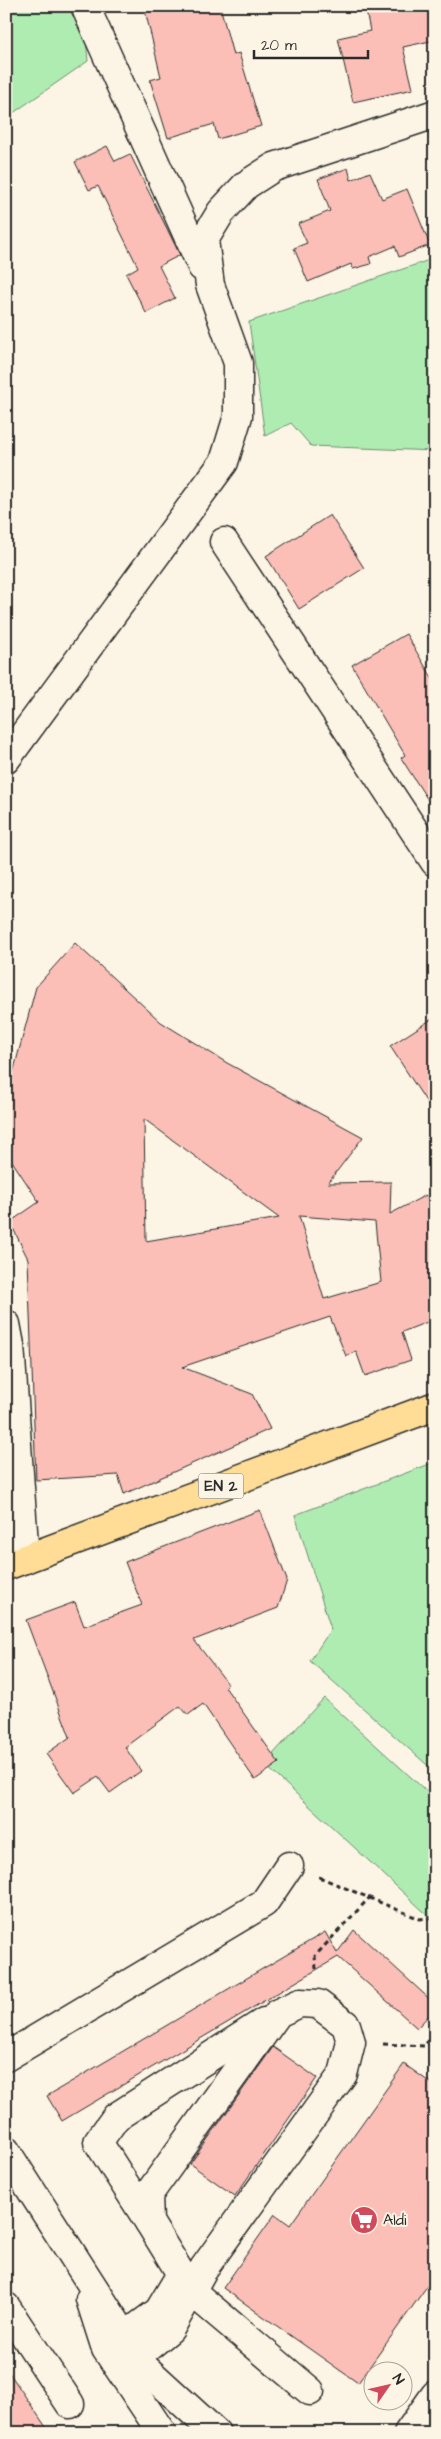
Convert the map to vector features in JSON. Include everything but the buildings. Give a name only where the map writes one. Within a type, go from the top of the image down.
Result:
[{"type":"main road","name":"EN 2","points":[[16,1562],[435,1406]]},
{"type":"street","points":[[6,758],[224,462],[238,416],[238,363],[210,285],[85,6]]},
{"type":"street","points":[[210,285],[204,240],[221,212],[246,185],[274,167],[435,114]]},
{"type":"street","points":[[224,542],[435,862]]},
{"type":"street","points":[[6,1324],[10,1345],[16,1562]]},
{"type":"street","points":[[6,2057],[264,1903],[289,1866]]},
{"type":"street","points":[[131,2346],[159,2311],[186,2283],[204,2268],[343,2074],[351,2042],[346,2025],[318,2004],[300,2003],[278,2013],[116,2117],[98,2142],[186,2283],[310,2391]]},
{"type":"street","points":[[149,2222],[148,2195],[278,2013]]},
{"type":"street","points":[[6,2151],[145,2368],[216,2433]]},
{"type":"street","points":[[83,2271],[93,2314],[106,2349],[162,2433]]},
{"type":"street","points":[[6,2307],[70,2404]]},
{"type":"street","points":[[408,2433],[435,2394]]},
{"type":"path","points":[[289,1866],[370,1897],[420,1919],[435,1917]]},
{"type":"path","points":[[318,2004],[315,1956],[370,1897]]},
{"type":"path","points":[[351,2042],[425,2046],[435,2028]]},
{"type":"green space","points":[[6,6],[83,6],[88,61],[6,118]]},
{"type":"green space","points":[[435,258],[435,451],[311,446],[291,423],[265,436],[249,322]]},
{"type":"green space","points":[[435,1462],[435,1772],[310,1661],[331,1629],[295,1515]]},
{"type":"green space","points":[[324,1698],[435,1799],[435,1922],[264,1764]]},
{"type":"place","name":"Aldi","points":[[364,2220]]}]
